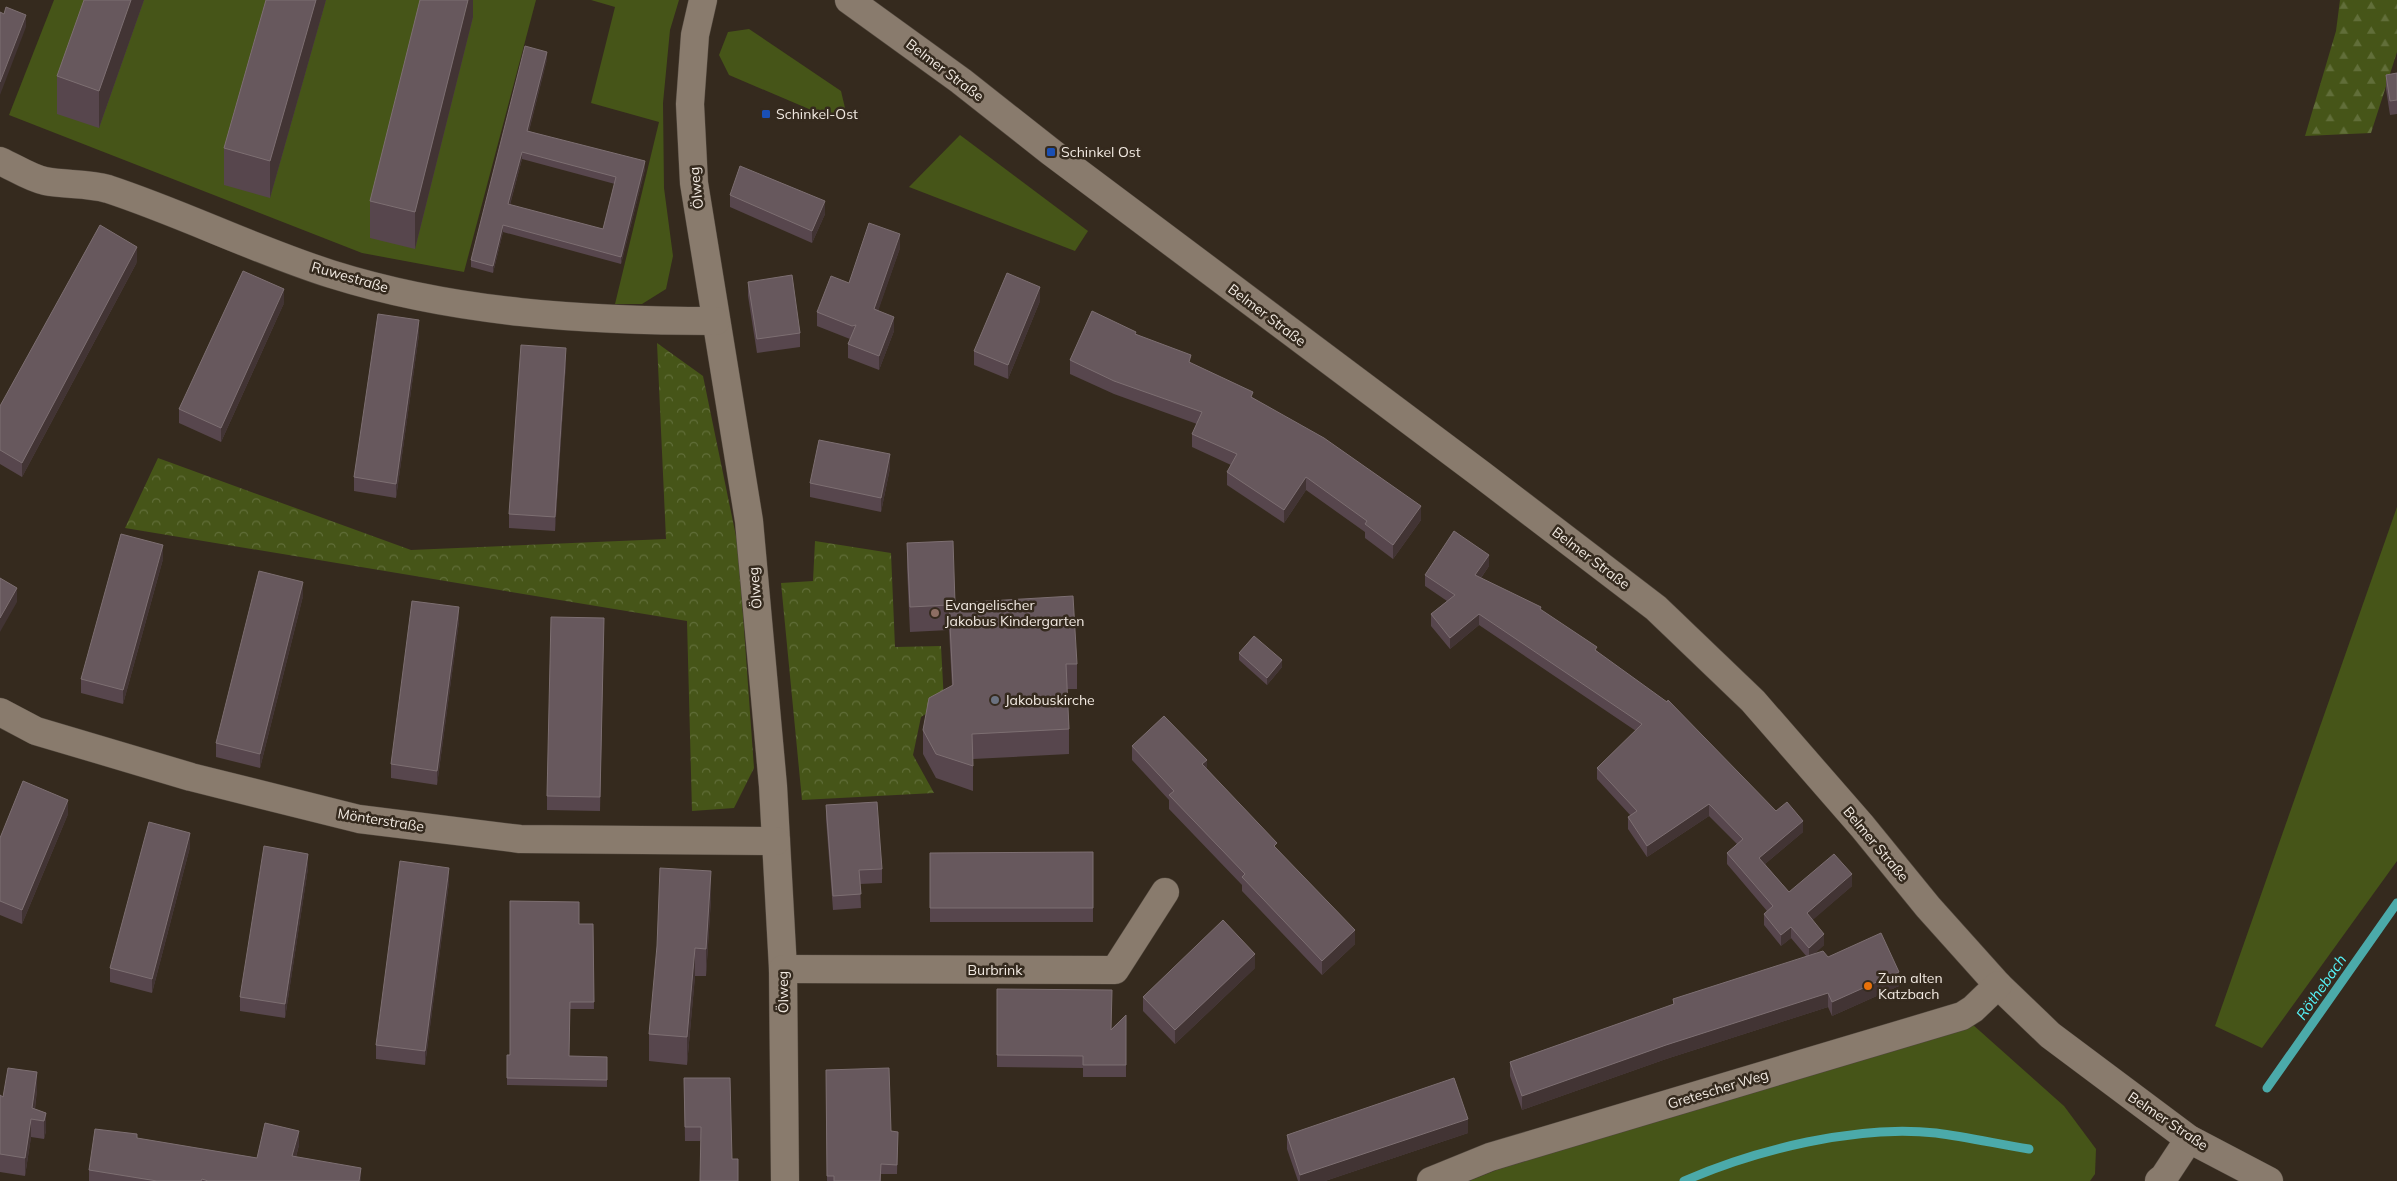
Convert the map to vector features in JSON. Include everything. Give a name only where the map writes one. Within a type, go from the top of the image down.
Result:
[{"type":"street","name":"Ölweg","points":[[703,0],[695,35],[690,104],[694,183],[749,521],[773,786],[783,969],[785,1181]]},
{"type":"street","name":"Belmer Straße","points":[[849,0],[961,81],[1051,152],[1656,608],[1753,701],[1862,826],[1928,907],[1998,985],[2050,1034],[2189,1139],[2269,1181]]},
{"type":"street","name":"Ruwestraße","points":[[0,161],[43,180],[106,189],[239,241],[331,274],[428,297],[503,311],[600,318],[716,321]]},
{"type":"street","name":"Mönterstraße","points":[[0,712],[36,731],[191,777],[359,819],[520,839],[776,841]]},
{"type":"street","name":"Burbrink","points":[[783,969],[1115,970],[1166,892]]},
{"type":"street","name":"Gretescher Weg","points":[[1431,1181],[1490,1157],[1962,1016],[1973,1009],[1998,985]]},
{"type":"street","points":[[2159,1181],[2164,1177],[2189,1139]]},
{"type":"green space","points":[[54,0],[536,0],[464,272],[362,253],[9,115]]},
{"type":"green space","points":[[591,0],[679,0],[670,30],[663,103],[664,188],[673,256],[666,289],[642,304],[615,304],[659,122],[591,103],[615,7]]},
{"type":"green space","points":[[2340,0],[2397,0],[2397,52],[2371,133],[2305,136],[2336,31]]},
{"type":"green space","points":[[749,29],[841,91],[845,108],[830,118],[729,75],[719,55],[728,32]]},
{"type":"green space","points":[[960,135],[1088,231],[1075,251],[909,187]]},
{"type":"green space","points":[[657,343],[703,376],[738,546],[754,768],[734,808],[692,811],[687,621],[125,528],[158,458],[411,550],[666,539]]},
{"type":"green space","points":[[2397,507],[2397,861],[2262,1048],[2215,1026]]},
{"type":"green space","points":[[815,541],[891,553],[895,647],[941,646],[944,702],[921,717],[913,755],[934,793],[802,800],[781,583],[813,581]]},
{"type":"green space","points":[[1972,1024],[2064,1106],[2096,1149],[2095,1174],[2090,1181],[1469,1181],[1499,1169]]},
{"type":"building","points":[[84,0],[131,0],[99,91],[57,76]]},
{"type":"building","points":[[266,0],[316,0],[270,161],[224,148]]},
{"type":"building","points":[[420,0],[468,0],[415,212],[370,201]]},
{"type":"building","points":[[6,7],[26,15],[0,82],[0,12],[4,14]]},
{"type":"building","points":[[525,46],[547,52],[527,131],[645,161],[621,257],[503,225],[493,266],[471,260]],"holes":[[[522,152],[616,177],[603,229],[508,204]]]},
{"type":"building","points":[[2397,73],[2397,100],[2390,101],[2386,75]]},
{"type":"building","points":[[740,166],[825,201],[812,231],[730,195]]},
{"type":"building","points":[[869,223],[900,234],[874,309],[894,317],[879,356],[848,344],[856,325],[852,326],[817,312],[831,276],[849,283]]},
{"type":"building","points":[[100,225],[137,247],[22,463],[0,450],[0,406]]},
{"type":"building","points":[[243,271],[284,289],[221,428],[179,409]]},
{"type":"building","points":[[1007,273],[1040,287],[1008,365],[974,351]]},
{"type":"building","points":[[792,275],[800,333],[757,339],[748,282]]},
{"type":"building","points":[[1092,311],[1136,332],[1135,334],[1191,355],[1189,362],[1253,392],[1251,397],[1324,438],[1421,506],[1393,545],[1365,524],[1367,521],[1306,477],[1284,510],[1227,472],[1237,454],[1192,434],[1202,412],[1114,381],[1070,360]]},
{"type":"building","points":[[378,314],[419,320],[396,484],[354,477]]},
{"type":"building","points":[[521,345],[566,348],[555,517],[509,514]]},
{"type":"building","points":[[819,440],[890,454],[881,498],[810,483]]},
{"type":"building","points":[[1454,531],[1489,555],[1475,575],[1541,607],[1540,609],[1597,647],[1595,650],[1667,702],[1668,700],[1776,811],[1787,802],[1803,821],[1759,858],[1789,892],[1834,854],[1852,874],[1807,913],[1824,934],[1809,948],[1791,927],[1781,935],[1764,914],[1773,906],[1727,853],[1743,839],[1709,804],[1647,846],[1628,817],[1637,811],[1597,768],[1642,724],[1479,614],[1450,638],[1431,614],[1455,595],[1425,575]]},
{"type":"building","points":[[121,534],[163,545],[123,690],[81,679]]},
{"type":"building","points":[[953,541],[955,603],[1073,596],[1077,664],[1066,664],[1069,729],[972,734],[973,766],[936,754],[923,730],[929,698],[953,685],[949,605],[910,607],[907,543]]},
{"type":"building","points":[[259,571],[303,582],[260,754],[216,743]]},
{"type":"building","points":[[0,578],[17,588],[0,618]]},
{"type":"building","points":[[412,601],[459,607],[437,771],[391,764]]},
{"type":"building","points":[[551,617],[604,618],[600,797],[547,796]]},
{"type":"building","points":[[1254,636],[1282,660],[1267,678],[1239,653]]},
{"type":"building","points":[[1164,716],[1207,760],[1202,764],[1277,843],[1274,846],[1355,930],[1322,961],[1242,877],[1245,874],[1169,795],[1174,791],[1132,746]]},
{"type":"building","points":[[23,781],[68,800],[22,910],[0,901],[0,838]]},
{"type":"building","points":[[877,802],[882,869],[859,870],[861,894],[833,896],[826,805]]},
{"type":"building","points":[[149,822],[190,833],[152,979],[110,968]]},
{"type":"building","points":[[264,846],[308,854],[285,1004],[240,997]]},
{"type":"building","points":[[1093,852],[1093,908],[930,908],[930,853]]},
{"type":"building","points":[[400,861],[449,868],[425,1051],[376,1045]]},
{"type":"building","points":[[660,868],[711,871],[706,949],[695,948],[687,1037],[649,1034],[657,946]]},
{"type":"building","points":[[510,901],[579,902],[579,924],[593,924],[594,1002],[570,1002],[569,1056],[607,1057],[607,1080],[507,1078],[507,1055],[510,1055]]},
{"type":"building","points":[[1223,920],[1255,954],[1175,1030],[1143,997]]},
{"type":"building","points":[[1881,933],[1899,972],[1832,1002],[1828,993],[1666,1045],[1522,1096],[1510,1062],[1674,1004],[1673,999],[1823,951],[1828,957]]},
{"type":"building","points":[[997,989],[1112,990],[1111,1030],[1126,1015],[1126,1065],[1083,1065],[1083,1056],[997,1055]]},
{"type":"building","points":[[8,1068],[37,1072],[32,1108],[46,1113],[44,1121],[31,1119],[25,1158],[0,1154],[0,1095],[3,1097]]},
{"type":"building","points":[[889,1068],[891,1131],[898,1132],[897,1165],[881,1164],[880,1181],[834,1181],[834,1176],[827,1176],[826,1070]]},
{"type":"building","points":[[684,1078],[730,1078],[732,1159],[738,1159],[738,1181],[700,1181],[701,1127],[685,1127]]},
{"type":"building","points":[[1454,1078],[1468,1119],[1300,1175],[1287,1135]]},
{"type":"building","points":[[265,1123],[299,1131],[292,1156],[361,1168],[359,1181],[208,1181],[202,1179],[201,1181],[157,1181],[89,1170],[95,1129],[137,1134],[137,1138],[257,1158]]},
{"type":"waterway","name":"Röthebach","points":[[2267,1088],[2397,903]]},
{"type":"waterway","points":[[1684,1181],[1742,1159],[1774,1150],[1807,1142],[1874,1132],[1906,1131],[1936,1133],[2029,1149]]},
{"type":"place","name":"Schinkel-Ost","points":[[766,114]]},
{"type":"place","name":"Schinkel Ost","points":[[1051,152]]},
{"type":"place","name":"Evangelischer Jakobus Kindergarten","points":[[935,613]]},
{"type":"place","name":"Jakobuskirche","points":[[995,700]]},
{"type":"place","name":"Zum alten Katzbach","points":[[1868,986]]}]
